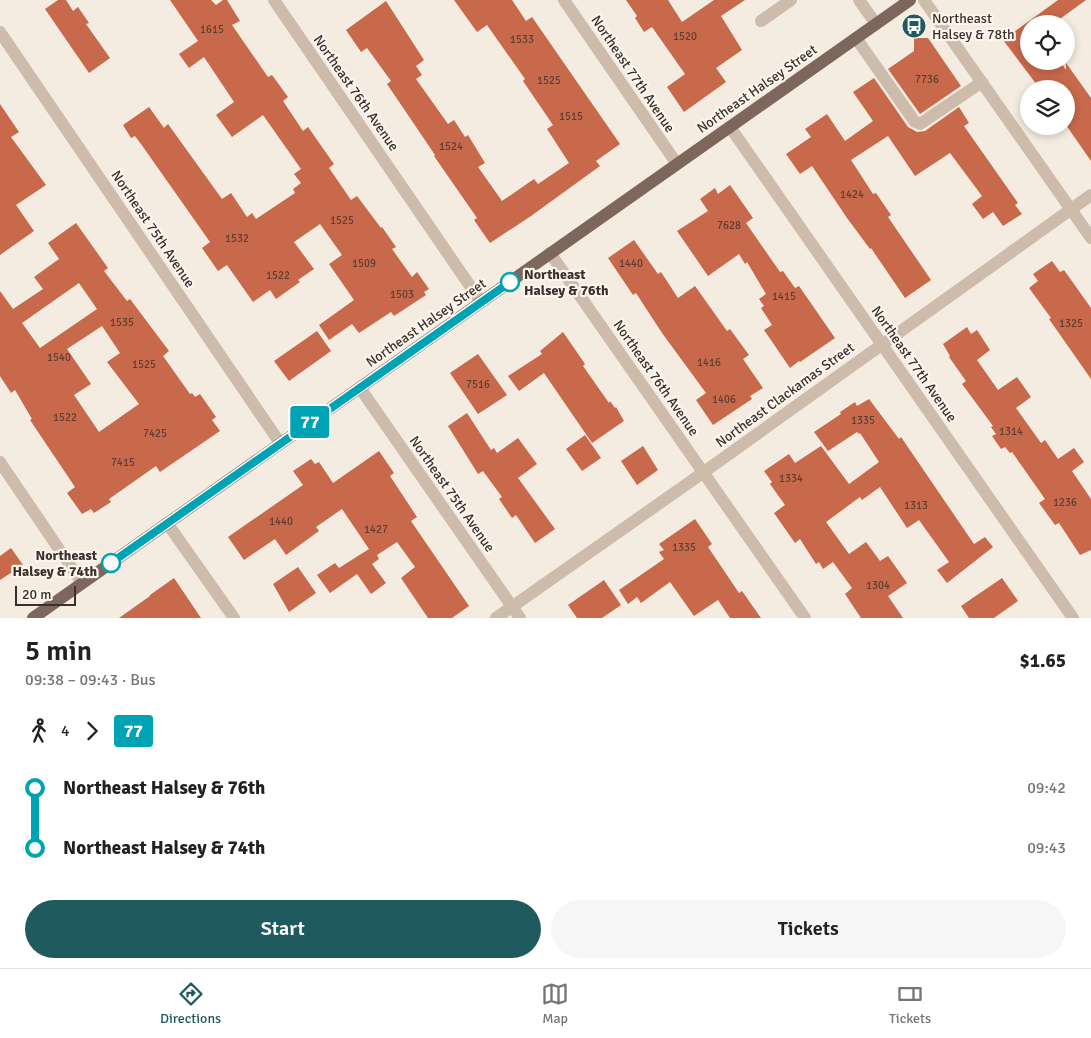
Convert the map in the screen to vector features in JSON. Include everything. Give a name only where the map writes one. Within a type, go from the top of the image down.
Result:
[{"type":"main road","name":"Northeast Halsey Street","points":[[33,618],[910,0]]},
{"type":"street","name":"Northeast 76th Avenue","points":[[274,0],[481,302]]},
{"type":"street","name":"Northeast 77th Avenue","points":[[564,0],[677,164]]},
{"type":"street","points":[[761,21],[791,0]]},
{"type":"street","points":[[859,0],[876,24]]},
{"type":"street","points":[[924,0],[1091,238]]},
{"type":"street","name":"Northeast 75th Avenue","points":[[0,32],[280,443]]},
{"type":"street","points":[[856,38],[915,122],[920,124],[982,82]]},
{"type":"street","name":"Northeast 77th Avenue","points":[[730,127],[1073,618]]},
{"type":"street","name":"Northeast Clackamas Street","points":[[496,618],[704,472],[1091,195]]},
{"type":"street","name":"Northeast 76th Avenue","points":[[550,253],[805,618]]},
{"type":"street","name":"Northeast 75th Avenue","points":[[360,388],[520,618]]},
{"type":"street","points":[[0,462],[82,583]]},
{"type":"street","points":[[168,523],[234,618]]},
{"type":"building","points":[[58,0],[66,0],[73,11],[78,7],[89,23],[86,24],[110,58],[89,73],[45,9]]},
{"type":"building","points":[[170,0],[211,0],[216,5],[223,0],[227,0],[240,21],[232,25],[268,77],[272,75],[288,97],[283,101],[303,131],[308,127],[334,164],[329,168],[351,200],[357,196],[382,227],[396,247],[392,249],[412,277],[417,272],[429,289],[424,292],[426,295],[394,316],[391,312],[359,333],[352,324],[329,340],[319,325],[354,300],[329,264],[342,255],[320,224],[294,242],[314,269],[298,280],[300,282],[276,299],[270,290],[253,302],[227,265],[218,271],[202,248],[210,242],[141,144],[135,136],[131,138],[123,125],[149,107],[164,128],[168,124],[222,199],[231,193],[247,217],[252,213],[256,219],[295,193],[293,189],[301,183],[294,174],[301,169],[263,115],[232,137],[216,115],[234,102],[204,57],[189,68],[179,54],[198,41]]},
{"type":"building","points":[[454,0],[512,0],[526,21],[532,17],[620,144],[596,161],[600,166],[490,243],[474,220],[477,218],[387,84],[391,81],[367,48],[361,52],[346,30],[386,1],[424,60],[416,66],[422,75],[416,79],[448,124],[454,120],[465,137],[468,135],[485,163],[478,167],[502,201],[534,179],[538,184],[569,163],[547,129],[553,125],[523,81],[525,79],[487,25],[477,32]]},
{"type":"building","points":[[626,0],[668,0],[682,22],[714,0],[745,0],[721,16],[742,50],[716,68],[726,82],[684,112],[667,87],[685,74],[652,27],[644,32],[635,18],[637,16]]},
{"type":"building","points":[[1058,0],[1086,0],[1065,15],[1037,15]]},
{"type":"building","points":[[1020,28],[1020,63],[1003,40]]},
{"type":"building","points":[[914,38],[928,38],[961,86],[920,114],[888,69],[914,51]]},
{"type":"building","points":[[1026,70],[1071,70],[1091,98],[1091,161],[1073,135],[1075,135],[1075,80],[1033,80]]},
{"type":"building","points":[[874,78],[908,127],[917,132],[925,131],[959,107],[969,123],[964,126],[1018,203],[1015,205],[1022,214],[1003,226],[993,212],[983,219],[972,204],[982,196],[950,153],[915,176],[888,136],[851,160],[873,194],[876,193],[891,215],[888,217],[931,280],[905,298],[812,166],[800,174],[786,154],[811,137],[805,129],[827,114],[845,141],[873,121],[853,92]]},
{"type":"building","points":[[0,104],[19,132],[11,137],[46,185],[16,205],[34,231],[0,255]]},
{"type":"building","points":[[730,185],[753,218],[746,223],[780,272],[783,271],[795,288],[799,286],[835,338],[790,368],[764,330],[772,325],[761,308],[764,306],[759,299],[766,294],[747,262],[745,264],[739,254],[708,276],[677,231],[708,211],[700,199],[715,188],[718,194]]},
{"type":"building","points":[[76,223],[108,268],[104,271],[127,301],[130,299],[169,351],[163,356],[190,394],[192,393],[195,397],[200,394],[216,417],[212,420],[220,431],[160,472],[156,466],[109,499],[111,502],[94,513],[91,509],[82,514],[67,493],[75,487],[30,420],[32,419],[15,390],[11,393],[0,376],[0,291],[13,309],[43,289],[34,277],[59,259],[48,243]],"holes":[[[79,283],[97,309],[40,348],[22,323]],[[102,326],[120,353],[107,362],[139,404],[99,432],[74,395],[91,384],[67,349]]]},
{"type":"building","points":[[634,240],[658,274],[661,272],[678,298],[695,286],[727,331],[730,329],[749,355],[743,359],[763,388],[750,396],[752,399],[713,425],[696,400],[706,393],[662,333],[636,293],[633,295],[608,258]]},
{"type":"building","points":[[1052,261],[1060,272],[1064,270],[1091,308],[1091,379],[1029,288],[1038,281],[1033,274]]},
{"type":"building","points":[[967,327],[971,334],[977,330],[990,350],[977,360],[998,390],[1017,377],[1031,397],[1016,408],[1041,443],[1045,440],[1058,459],[1074,448],[1084,462],[1072,471],[1091,499],[1091,550],[1080,555],[1059,523],[1055,525],[1039,503],[1045,499],[1012,452],[1010,453],[1005,447],[1001,449],[992,436],[996,434],[991,427],[993,426],[962,384],[966,381],[949,357],[943,344]]},
{"type":"building","points":[[317,331],[331,351],[289,381],[274,361]]},
{"type":"building","points":[[563,332],[585,364],[583,366],[609,403],[610,401],[616,407],[624,421],[592,443],[544,373],[519,391],[508,376],[542,354],[540,351]]},
{"type":"building","points":[[478,354],[507,395],[478,414],[450,373]]},
{"type":"building","points":[[869,399],[899,439],[901,437],[974,544],[985,537],[993,547],[947,583],[937,570],[949,562],[919,520],[907,528],[880,487],[862,500],[860,497],[826,522],[849,554],[866,542],[880,561],[888,556],[907,583],[888,596],[903,618],[861,618],[845,594],[852,588],[833,562],[823,569],[819,562],[816,564],[800,539],[795,543],[774,513],[785,505],[770,484],[772,482],[764,471],[789,454],[795,463],[821,446],[849,484],[879,462],[860,433],[857,432],[828,451],[814,432],[855,402],[857,406]]},
{"type":"building","points":[[467,413],[491,450],[494,448],[497,453],[518,438],[537,464],[518,478],[555,529],[535,543],[516,515],[512,518],[499,499],[502,497],[483,471],[478,474],[448,426]]},
{"type":"building","points":[[585,435],[601,458],[582,471],[566,449]]},
{"type":"building","points":[[643,446],[658,470],[637,485],[621,461]]},
{"type":"building","points":[[379,451],[394,473],[390,476],[417,517],[411,521],[469,606],[452,618],[428,618],[401,578],[415,567],[397,542],[377,555],[379,559],[372,564],[386,583],[371,594],[357,574],[330,593],[317,575],[335,563],[339,568],[369,549],[342,509],[316,527],[319,531],[286,555],[275,539],[244,560],[228,537],[303,485],[293,471],[311,459],[315,464],[319,462],[333,483]]},
{"type":"building","points":[[695,519],[712,544],[708,547],[739,593],[742,591],[761,618],[730,618],[718,600],[694,616],[670,582],[641,603],[637,597],[628,604],[619,590],[664,559],[659,552],[664,550],[659,544]]},
{"type":"building","points":[[11,548],[23,565],[0,580],[0,556]]},
{"type":"building","points":[[298,567],[316,593],[289,612],[273,584]]},
{"type":"building","points":[[174,578],[201,618],[119,618],[150,596]]},
{"type":"building","points":[[1002,578],[1018,601],[994,618],[969,618],[961,606]]},
{"type":"building","points":[[604,580],[621,605],[602,618],[577,618],[568,605]]},
{"type":"bus line","name":"77","points":[[111,563],[510,282]]},
{"type":"place","name":"Northeast Halsey & 78th","points":[[914,26]]},
{"type":"place","name":"Northeast Halsey & 76th","points":[[510,282]]},
{"type":"place","name":"Northeast Halsey & 74th","points":[[111,563]]}]
